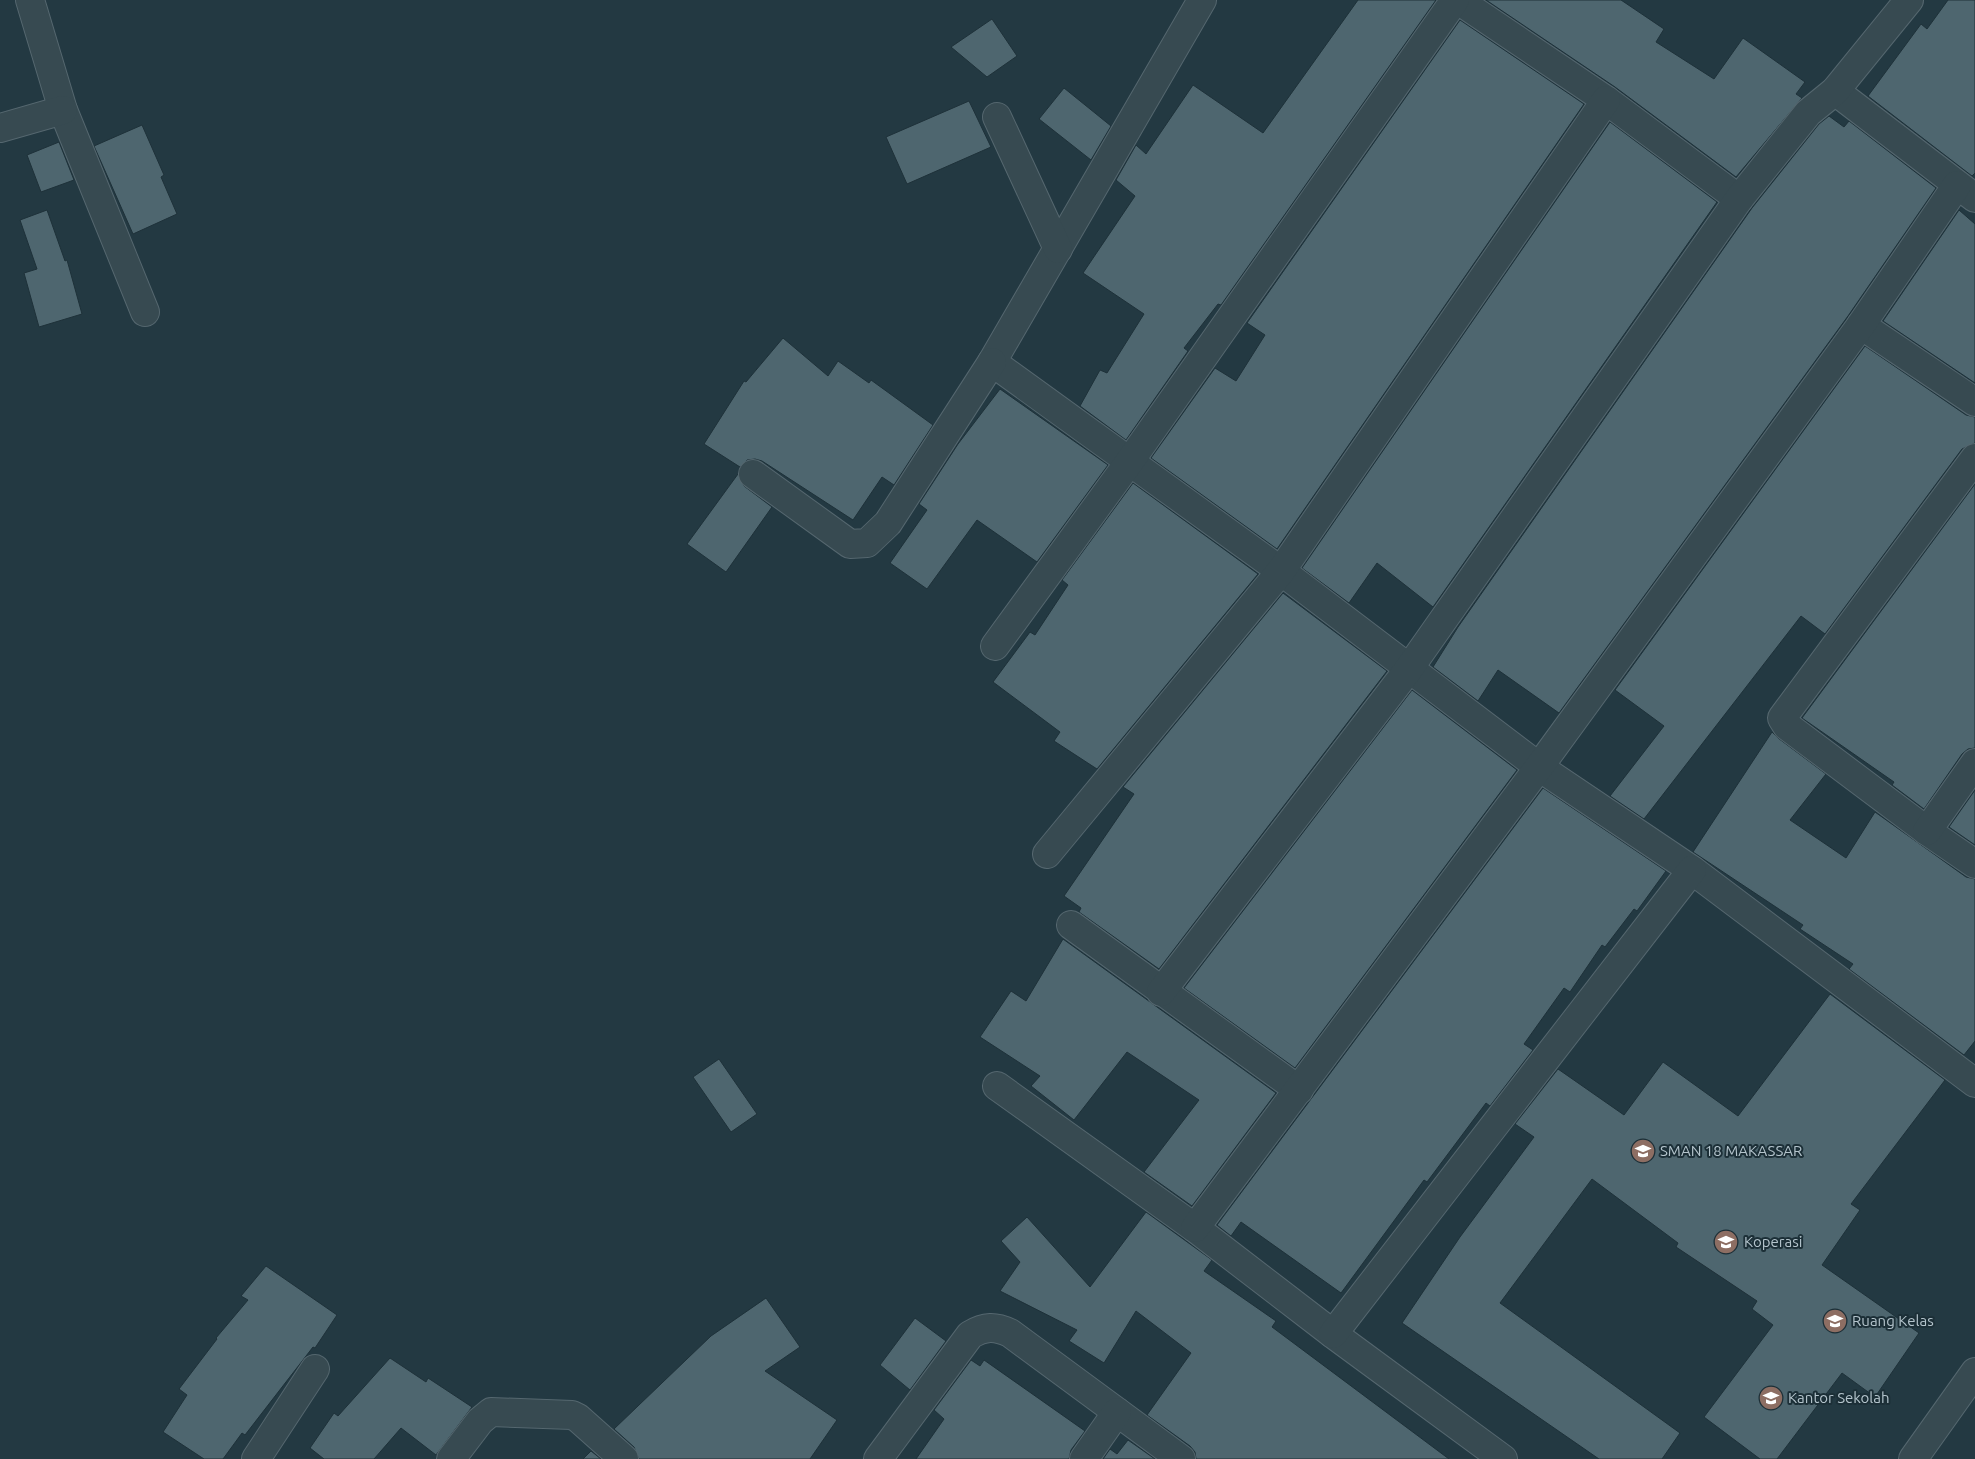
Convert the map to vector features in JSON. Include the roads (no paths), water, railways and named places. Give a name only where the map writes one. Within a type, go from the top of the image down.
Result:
[{"type":"street","points":[[30,0],[63,110],[145,312]]},
{"type":"street","points":[[753,474],[850,544],[867,543],[888,523],[992,362],[1202,0]]},
{"type":"street","points":[[995,646],[1130,461],[1457,0],[1606,100],[1739,199]]},
{"type":"street","points":[[1161,992],[1408,670],[1739,199],[1808,113],[1835,90],[1909,0]]},
{"type":"street","points":[[1195,1228],[1539,767],[1861,325],[1970,193],[1835,90]]},
{"type":"street","points":[[1047,854],[1281,571],[1606,100]]},
{"type":"street","points":[[0,128],[63,110]]},
{"type":"street","points":[[997,117],[1058,249]]},
{"type":"street","points":[[1861,325],[1975,402]]},
{"type":"street","points":[[992,362],[1281,571],[1408,670],[1539,767],[1692,870],[1975,1083]]},
{"type":"street","points":[[1975,458],[1782,718],[1787,726],[1927,831],[1975,864]]},
{"type":"street","points":[[1927,831],[1975,763]]},
{"type":"street","points":[[1333,1334],[1692,870]]},
{"type":"street","points":[[1071,925],[1161,992],[1299,1090]]},
{"type":"street","points":[[997,1086],[1195,1228],[1333,1334],[1503,1459]]},
{"type":"street","points":[[878,1459],[954,1354],[970,1335],[982,1328],[998,1327],[1010,1333],[1181,1459]]},
{"type":"street","points":[[256,1459],[315,1368]]},
{"type":"street","points":[[1918,1457],[1975,1372]]},
{"type":"street","points":[[451,1459],[480,1420],[491,1412],[572,1415],[578,1418],[624,1459]]},
{"type":"street","points":[[1084,1459],[1117,1412]]},
{"type":"place","name":"SMAN 18 MAKASSAR","points":[[1643,1151]]},
{"type":"place","name":"Koperasi","points":[[1726,1242]]},
{"type":"place","name":"Ruang Kelas","points":[[1835,1321]]},
{"type":"place","name":"Kantor Sekolah","points":[[1771,1398]]}]
